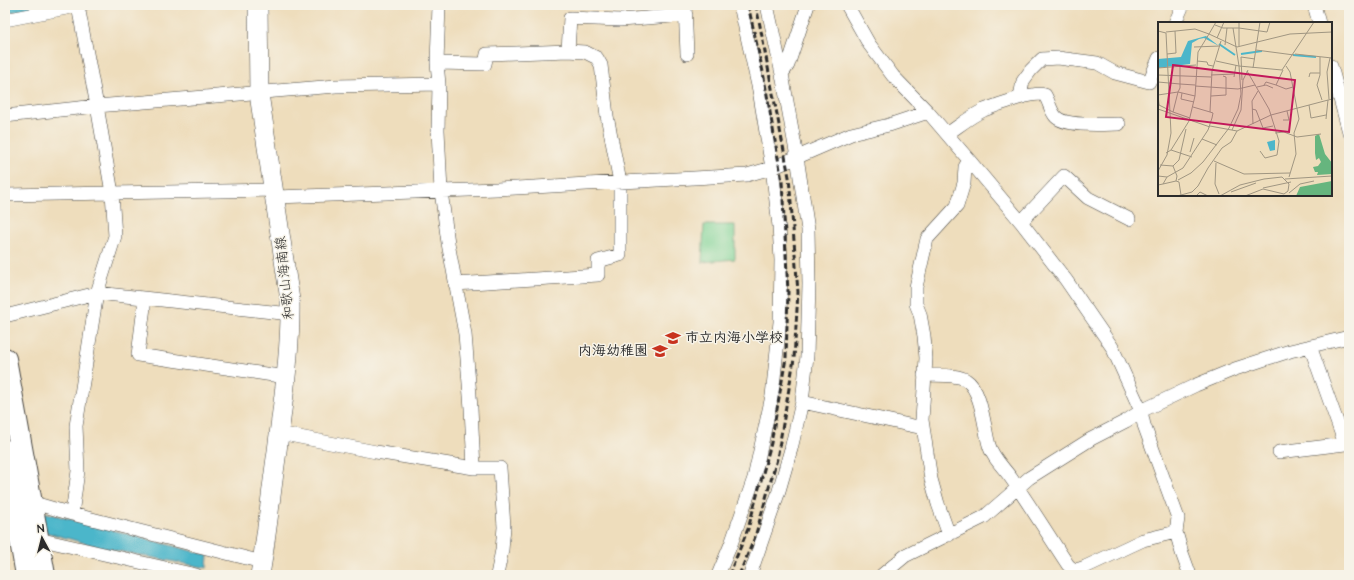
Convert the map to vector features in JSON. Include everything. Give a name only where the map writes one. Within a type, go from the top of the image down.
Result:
[{"type":"highway","points":[[5,360],[27,575]]},
{"type":"highway","points":[[5,452],[19,500]]},
{"type":"highway","points":[[24,534],[44,575]]},
{"type":"main road","name":"和歌山海南線","points":[[258,5],[259,94],[275,194],[291,314],[291,335],[261,568]]},
{"type":"street","points":[[5,20],[80,5],[112,193],[115,236],[97,293],[76,426],[78,471],[72,514]]},
{"type":"street","points":[[439,5],[437,63],[439,84],[438,130],[442,191],[448,243],[465,334],[474,468]]},
{"type":"street","points":[[718,575],[731,544],[754,478],[772,396],[780,322],[781,260],[779,226],[772,168],[759,90],[740,5]]},
{"type":"street","points":[[750,575],[778,494],[802,402],[807,356],[809,284],[808,230],[798,157],[767,5]]},
{"type":"street","points":[[782,74],[788,64],[808,5]]},
{"type":"street","points":[[847,5],[869,44],[888,70],[928,112],[1021,222],[1066,280],[1112,348],[1141,411],[1144,425],[1178,518],[1176,532],[1190,575]]},
{"type":"street","points":[[1175,22],[1183,5]]},
{"type":"street","points":[[1314,5],[1319,22]]},
{"type":"street","points":[[568,51],[570,18],[620,20],[685,10],[687,54]]},
{"type":"street","points":[[437,63],[485,64],[487,54],[568,51],[585,52],[596,58],[601,65],[607,116],[620,182],[620,255],[598,261],[598,275],[455,284]]},
{"type":"street","points":[[1020,97],[1023,81],[1042,59],[1076,59],[1096,63],[1115,73],[1154,84],[1158,63]]},
{"type":"street","points":[[1333,82],[1349,132]]},
{"type":"street","points":[[5,116],[97,106],[259,94],[336,86],[439,84]]},
{"type":"street","points":[[947,134],[984,110],[1020,97],[1042,93],[1046,97],[1055,116],[1063,122],[1090,125],[1119,124]]},
{"type":"street","points":[[5,195],[112,193],[381,194],[505,189],[747,175],[772,168],[851,134],[889,125],[928,112]]},
{"type":"street","points":[[949,535],[931,479],[923,428],[922,420],[926,358],[920,314],[916,304],[916,288],[927,239],[957,206],[964,183],[965,168],[969,160]]},
{"type":"street","points":[[1021,222],[1064,176],[1088,198],[1129,219]]},
{"type":"street","points":[[5,316],[97,293],[291,314]]},
{"type":"street","points":[[145,299],[138,356],[286,377]]},
{"type":"street","points":[[882,575],[905,556],[984,517],[1028,478],[1141,411],[1196,385],[1235,369],[1290,351],[1349,337]]},
{"type":"street","points":[[1279,452],[1346,444],[1310,346]]},
{"type":"street","points":[[924,375],[957,377],[966,379],[970,383],[979,400],[989,446],[992,453],[1018,488],[1068,565],[1073,569],[1077,570],[1085,567],[1142,540],[1176,532]]},
{"type":"street","points":[[802,402],[923,428]]},
{"type":"street","points":[[279,432],[376,452],[474,468],[500,468],[504,527],[502,550],[497,575]]},
{"type":"street","points":[[19,500],[261,568]]},
{"type":"street","points":[[24,534],[196,575]]},
{"type":"green space","points":[[704,225],[735,225],[735,259],[702,262]]},
{"type":"water","points":[[5,5],[44,5],[5,14]]},
{"type":"water","points":[[5,502],[208,555],[207,568],[102,548],[5,521]]},
{"type":"railway","points":[[729,575],[748,529],[771,443],[786,358],[788,292],[782,181],[763,72],[748,5]]},
{"type":"railway","points":[[739,575],[755,537],[777,459],[794,359],[798,292],[789,177],[756,5]]},
{"type":"place","name":"市立内海小学校","points":[[673,338]]},
{"type":"place","name":"内海幼稚園","points":[[660,351]]}]
